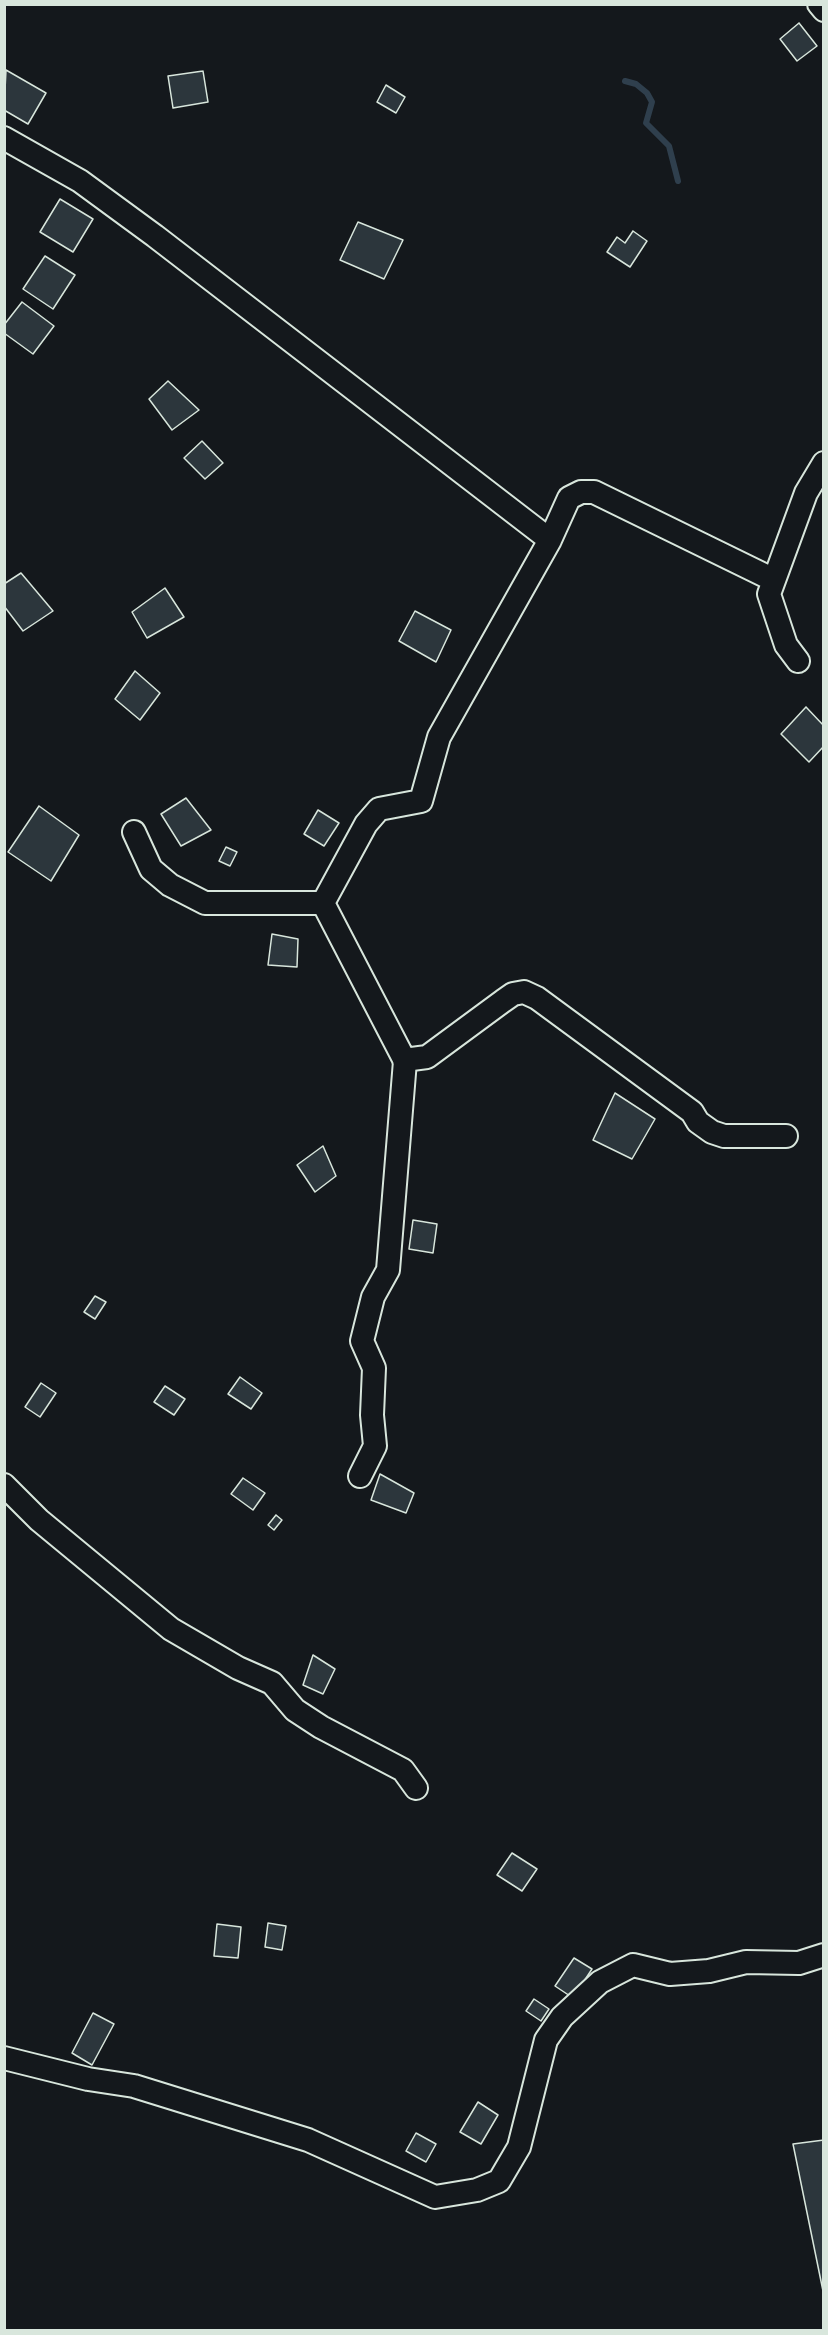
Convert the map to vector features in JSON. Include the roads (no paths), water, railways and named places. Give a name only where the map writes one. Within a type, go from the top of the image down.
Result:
[{"type":"street","points":[[819,4],[824,10]]},
{"type":"street","points":[[4,138],[80,181],[155,236],[550,540]]},
{"type":"street","points":[[798,661],[786,645],[769,594],[806,493],[824,463]]},
{"type":"street","points":[[323,903],[366,824],[380,809],[421,801],[439,737],[550,540],[569,498],[581,492],[594,492],[774,580]]},
{"type":"street","points":[[134,832],[151,869],[170,885],[205,903],[323,903]]},
{"type":"street","points":[[323,903],[404,1060],[388,1270],[373,1297],[362,1341],[374,1368],[372,1414],[375,1446],[360,1476]]},
{"type":"street","points":[[404,1060],[427,1057],[502,1001],[513,994],[524,992],[537,998],[683,1106],[712,1132],[724,1136],[786,1136]]},
{"type":"street","points":[[4,1485],[39,1520],[171,1629],[272,1683],[295,1710],[321,1727],[403,1770],[416,1788]]},
{"type":"street","points":[[4,2058],[88,2079],[134,2086],[308,2140],[435,2197],[477,2190],[499,2181],[519,2147],[546,2040],[562,2017],[600,1982],[633,1965],[669,1974],[709,1971],[746,1962],[799,1963],[824,1955]]},
{"type":"waterway","points":[[625,81],[636,84],[647,93],[652,102],[646,123],[669,146],[678,181]]}]
